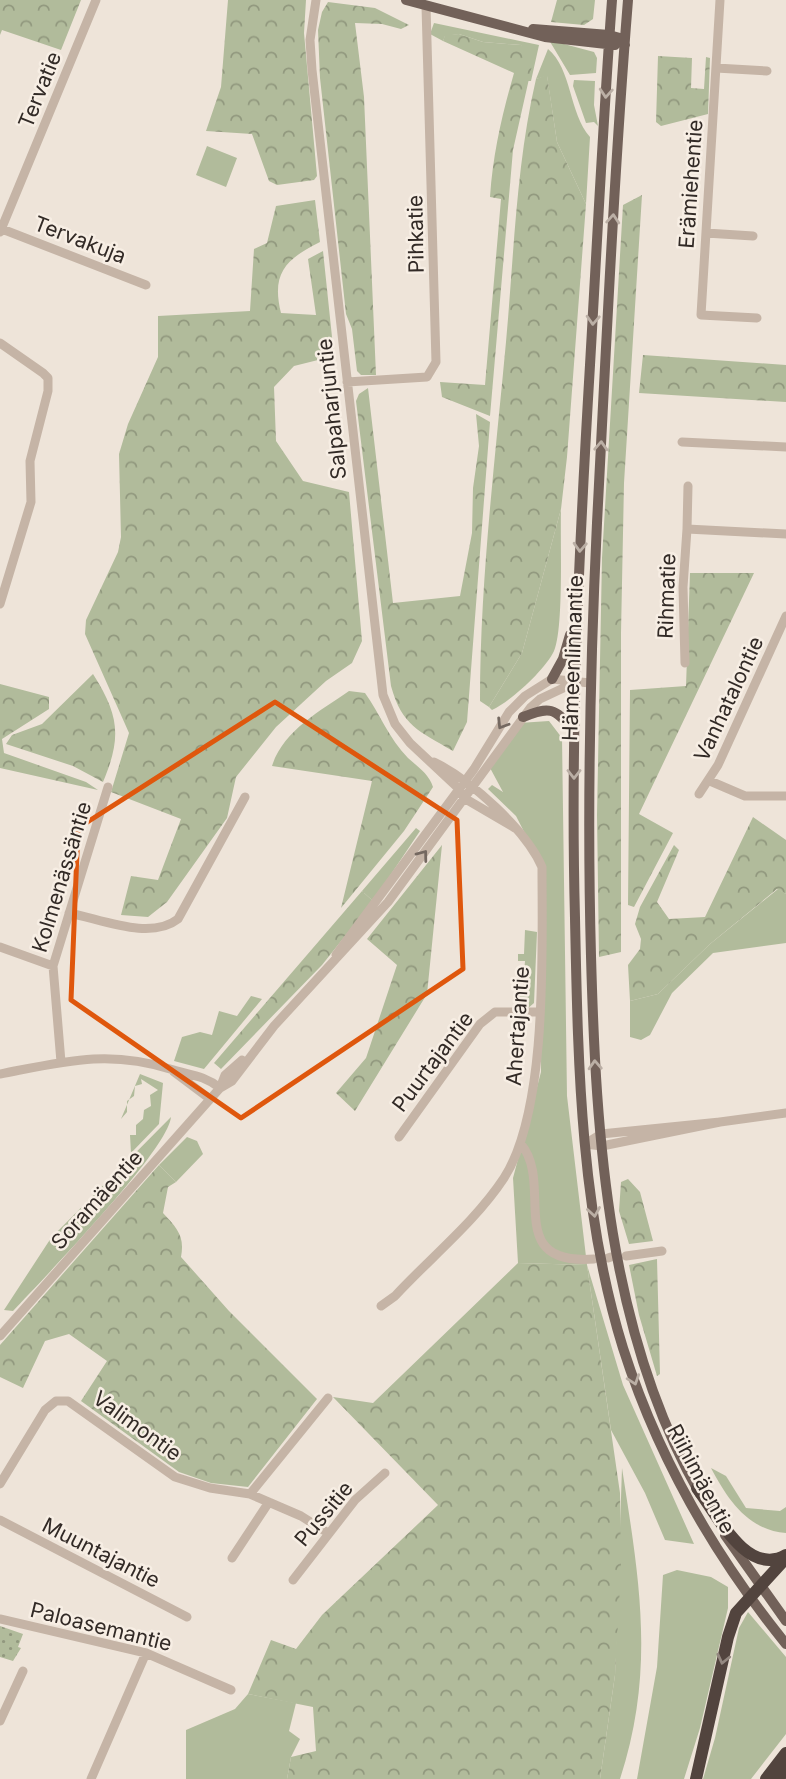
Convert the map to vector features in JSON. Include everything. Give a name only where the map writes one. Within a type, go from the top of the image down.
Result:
[{"type":"highway","points":[[696,1488],[750,1554],[771,1561],[786,1556]]},
{"type":"highway","points":[[696,1779],[731,1626],[749,1598],[786,1556]]},
{"type":"highway","points":[[766,1779],[786,1754]]},
{"type":"highway","points":[[778,1779],[786,1769]]},
{"type":"main road","points":[[406,0],[427,3],[506,27],[624,42]]},
{"type":"main road","name":"Hämeenlinnantie","points":[[612,0],[576,612],[573,729],[578,1031],[585,1144],[594,1212],[614,1314]]},
{"type":"main road","name":"Hämeenlinnantie","points":[[628,0],[610,264],[590,683],[589,876],[593,1031],[602,1146],[612,1221],[630,1315]]},
{"type":"main road","points":[[552,679],[568,646],[576,612]]},
{"type":"main road","points":[[523,717],[544,709],[553,710],[573,729]]},
{"type":"main road","name":"Riihimäentie","points":[[614,1314],[640,1397],[667,1461],[699,1522],[749,1598],[786,1644]]},
{"type":"main road","name":"Riihimäentie","points":[[630,1315],[662,1414],[696,1488],[760,1587],[786,1621]]},
{"type":"street","name":"Tervatie","points":[[1,230],[96,0]]},
{"type":"street","name":"Salpaharjuntie","points":[[316,0],[310,40],[312,70],[383,695],[396,724],[430,760],[453,771],[460,784]]},
{"type":"street","name":"Erämiehentie","points":[[720,0],[701,315],[757,318]]},
{"type":"street","name":"Pihkatie","points":[[347,382],[427,377],[436,362],[427,3]]},
{"type":"street","points":[[716,68],[767,71]]},
{"type":"street","name":"Tervakuja","points":[[1,230],[146,285]]},
{"type":"street","points":[[706,233],[754,236]]},
{"type":"street","points":[[0,343],[48,378],[48,391],[31,452],[30,502],[0,604]]},
{"type":"street","points":[[682,442],[786,447]]},
{"type":"street","name":"Rihmatie","points":[[685,663],[683,600],[688,486]]},
{"type":"street","name":"Rihmatie","points":[[687,529],[786,534]]},
{"type":"street","name":"Vanhatalontie","points":[[699,794],[710,781],[786,616]]},
{"type":"street","name":"Soramäentie","points":[[332,963],[509,712],[525,696],[552,679],[590,683]]},
{"type":"street","name":"Soramäentie","points":[[0,1336],[209,1099],[232,1081],[257,1046],[388,902],[523,717],[540,699],[574,683]]},
{"type":"street","points":[[710,781],[745,796],[786,796]]},
{"type":"street","points":[[460,784],[472,787]]},
{"type":"street","name":"Ahertajantie","points":[[460,784],[464,798],[514,828]]},
{"type":"street","name":"Kolmenässäntie","points":[[61,1062],[53,966],[108,787]]},
{"type":"street","name":"Ahertajantie","points":[[381,1306],[395,1296],[494,1192],[521,1144],[535,1078],[542,867],[535,850],[472,787]]},
{"type":"street","points":[[69,913],[139,928],[168,927],[178,919],[245,797]]},
{"type":"street","points":[[0,947],[53,966]]},
{"type":"street","name":"Puurtajantie","points":[[399,1137],[480,1024],[495,1012],[539,1012]]},
{"type":"street","points":[[0,1074],[61,1062],[120,1058],[202,1076],[220,1088]]},
{"type":"street","points":[[170,1069],[209,1099]]},
{"type":"street","points":[[585,1144],[601,1133],[786,1113]]},
{"type":"street","points":[[585,1144],[602,1146],[720,1122]]},
{"type":"street","points":[[521,1144],[533,1162],[534,1221],[544,1244],[561,1257],[594,1259]]},
{"type":"street","points":[[626,1256],[662,1251]]},
{"type":"street","points":[[250,1493],[328,1398]]},
{"type":"street","name":"Valimontie","points":[[0,1484],[45,1410],[56,1401],[68,1401],[175,1477],[210,1488],[250,1493],[328,1533]]},
{"type":"street","name":"Pussitie","points":[[293,1580],[355,1500],[385,1473]]},
{"type":"street","points":[[232,1559],[270,1502]]},
{"type":"street","name":"Muuntajantie","points":[[0,1520],[187,1617]]},
{"type":"street","name":"Paloasemantie","points":[[0,1619],[146,1653],[231,1689]]},
{"type":"street","points":[[91,1779],[146,1653]]},
{"type":"street","points":[[0,1721],[23,1671]]},
{"type":"highlighted area","points":[[275,702],[457,820],[463,969],[241,1118],[71,1000],[78,828]]},
{"type":"green space","points":[[0,0],[81,0],[61,50],[2,30],[0,35]]},
{"type":"green space","points":[[228,0],[306,0],[304,33],[317,176],[314,180],[277,185],[269,181],[252,134],[206,131],[221,87]]},
{"type":"green space","points":[[557,0],[595,0],[593,19],[584,25],[551,22]]},
{"type":"green space","points":[[328,2],[375,8],[409,25],[401,29],[382,24],[355,23],[364,97],[376,375],[361,375],[357,371],[352,329],[346,314],[320,78],[318,30],[322,12]]},
{"type":"green space","points":[[434,23],[539,45],[531,81],[528,81],[521,45],[483,42],[459,34],[445,36],[443,41],[430,34]]},
{"type":"green space","points":[[459,34],[483,42],[521,45],[533,61],[513,150],[490,416],[442,397],[440,382],[485,385],[501,199],[490,197],[491,181],[514,73],[443,41],[445,35]]},
{"type":"green space","points":[[549,40],[594,52],[597,58],[596,73],[570,75]]},
{"type":"green space","points":[[548,49],[562,68],[578,116],[590,137],[586,204],[557,142],[547,76],[536,79]]},
{"type":"green space","points":[[658,56],[692,58],[691,88],[704,89],[706,57],[710,58],[708,114],[661,126],[656,122]]},
{"type":"green space","points":[[547,75],[557,142],[586,204],[567,457],[561,509],[522,653],[489,707],[480,701],[483,611],[516,210],[536,79]]},
{"type":"green space","points":[[574,80],[595,81],[594,105],[598,126],[594,122],[586,123],[573,86]]},
{"type":"green space","points":[[207,146],[237,158],[226,187],[196,175]]},
{"type":"green space","points":[[642,195],[624,483],[621,952],[599,957],[597,815],[602,558],[623,205]]},
{"type":"green space","points":[[315,200],[320,242],[290,261],[284,269],[278,287],[278,299],[281,313],[316,315],[308,259],[323,251],[334,356],[294,366],[274,387],[276,441],[303,481],[349,492],[362,641],[352,663],[326,681],[276,727],[236,777],[227,818],[167,902],[148,917],[121,915],[131,876],[158,880],[181,819],[111,792],[129,733],[85,634],[86,620],[118,552],[121,537],[119,454],[128,424],[158,357],[158,316],[250,311],[254,249],[267,243],[276,206]]},
{"type":"green space","points":[[643,355],[786,365],[786,402],[639,393]]},
{"type":"green space","points":[[368,388],[393,603],[460,596],[472,533],[473,488],[479,446],[476,414],[490,422],[467,722],[453,751],[421,732],[406,719],[391,686],[356,401],[359,394]]},
{"type":"green space","points":[[561,509],[560,604],[554,651],[526,685],[492,710],[489,707],[522,653]]},
{"type":"green space","points":[[690,573],[754,573],[639,814],[673,833],[634,907],[628,905],[630,690],[686,686]]},
{"type":"green space","points":[[93,674],[108,702],[115,726],[113,752],[103,782],[73,766],[6,744],[12,735],[42,724]]},
{"type":"green space","points":[[0,684],[49,697],[49,709],[2,739],[4,753],[86,782],[98,790],[0,768]]},
{"type":"green space","points":[[349,691],[365,693],[395,743],[426,774],[433,787],[404,831],[341,908],[372,781],[272,766],[277,754],[294,732]]},
{"type":"green space","points":[[549,721],[562,738],[567,1096],[587,1265],[518,1263],[513,1178],[541,1072],[542,867],[516,816],[488,789],[492,785],[503,792],[489,766],[519,723]]},
{"type":"green space","points":[[753,817],[786,840],[786,894],[777,889],[710,944],[658,994],[630,1001],[628,965],[640,949],[641,939],[635,924],[640,907],[674,845],[679,850],[657,902],[669,919],[705,917]]},
{"type":"green space","points":[[416,828],[420,831],[373,901],[362,891]]},
{"type":"green space","points":[[442,845],[427,994],[355,1111],[336,1093],[366,1058],[397,965],[367,939]]},
{"type":"green space","points":[[778,889],[786,894],[786,943],[713,953],[672,993],[650,1035],[641,1040],[630,1037],[630,1001],[658,994],[710,944]]},
{"type":"green space","points":[[362,891],[373,901],[322,965],[221,1069],[214,1063]]},
{"type":"green space","points":[[525,930],[537,932],[534,1003],[527,1009],[519,1010],[514,1002],[523,986],[525,961],[518,961],[518,954],[524,954]]},
{"type":"green space","points":[[251,996],[262,999],[204,1069],[174,1061],[182,1037],[200,1032],[212,1035],[219,1011],[237,1016]]},
{"type":"green space","points":[[140,1074],[163,1083],[159,1124],[131,1153],[130,1135],[136,1135],[136,1125],[143,1119],[144,1110],[151,1106],[150,1095],[158,1090],[141,1079],[142,1084],[135,1086],[134,1096],[129,1099]]},
{"type":"green space","points":[[171,1117],[165,1133],[150,1156],[103,1214],[13,1311],[4,1310],[51,1238]]},
{"type":"green space","points":[[187,1137],[197,1141],[203,1154],[176,1182],[159,1165]]},
{"type":"green space","points":[[159,1165],[176,1182],[168,1187],[163,1213],[179,1233],[182,1243],[181,1257],[229,1311],[317,1399],[248,1487],[211,1483],[179,1472],[81,1401],[107,1361],[69,1334],[45,1341],[23,1388],[0,1377],[0,1345]]},
{"type":"green space","points":[[628,1179],[640,1192],[653,1241],[629,1244],[619,1211],[621,1182]]},
{"type":"green space","points":[[657,1259],[660,1374],[657,1376],[639,1315],[629,1265]]},
{"type":"green space","points":[[518,1263],[587,1265],[620,1493],[621,1570],[615,1675],[600,1779],[287,1779],[291,1757],[316,1751],[313,1707],[248,1694],[271,1640],[296,1649],[322,1615],[438,1505],[333,1397],[373,1403]]},
{"type":"green space","points":[[587,1265],[623,1385],[694,1544],[665,1540],[645,1493],[611,1430]]},
{"type":"green space","points":[[622,1468],[638,1586],[641,1661],[638,1699],[620,1779],[600,1779],[615,1675]]},
{"type":"green space","points":[[711,1468],[726,1476],[746,1508],[780,1511],[786,1507],[786,1533],[773,1531],[750,1520],[732,1502]]},
{"type":"green space","points":[[677,1570],[711,1577],[728,1587],[728,1608],[700,1728],[684,1779],[637,1779],[657,1667],[663,1575]]},
{"type":"green space","points":[[748,1612],[786,1657],[786,1734],[751,1779],[703,1779],[715,1738],[739,1628]]},
{"type":"green space","points":[[0,1626],[23,1634],[18,1647],[21,1648],[13,1661],[0,1657]]},
{"type":"green space","points":[[248,1694],[296,1703],[289,1731],[300,1739],[291,1757],[287,1779],[186,1779],[186,1730],[235,1709]]}]
